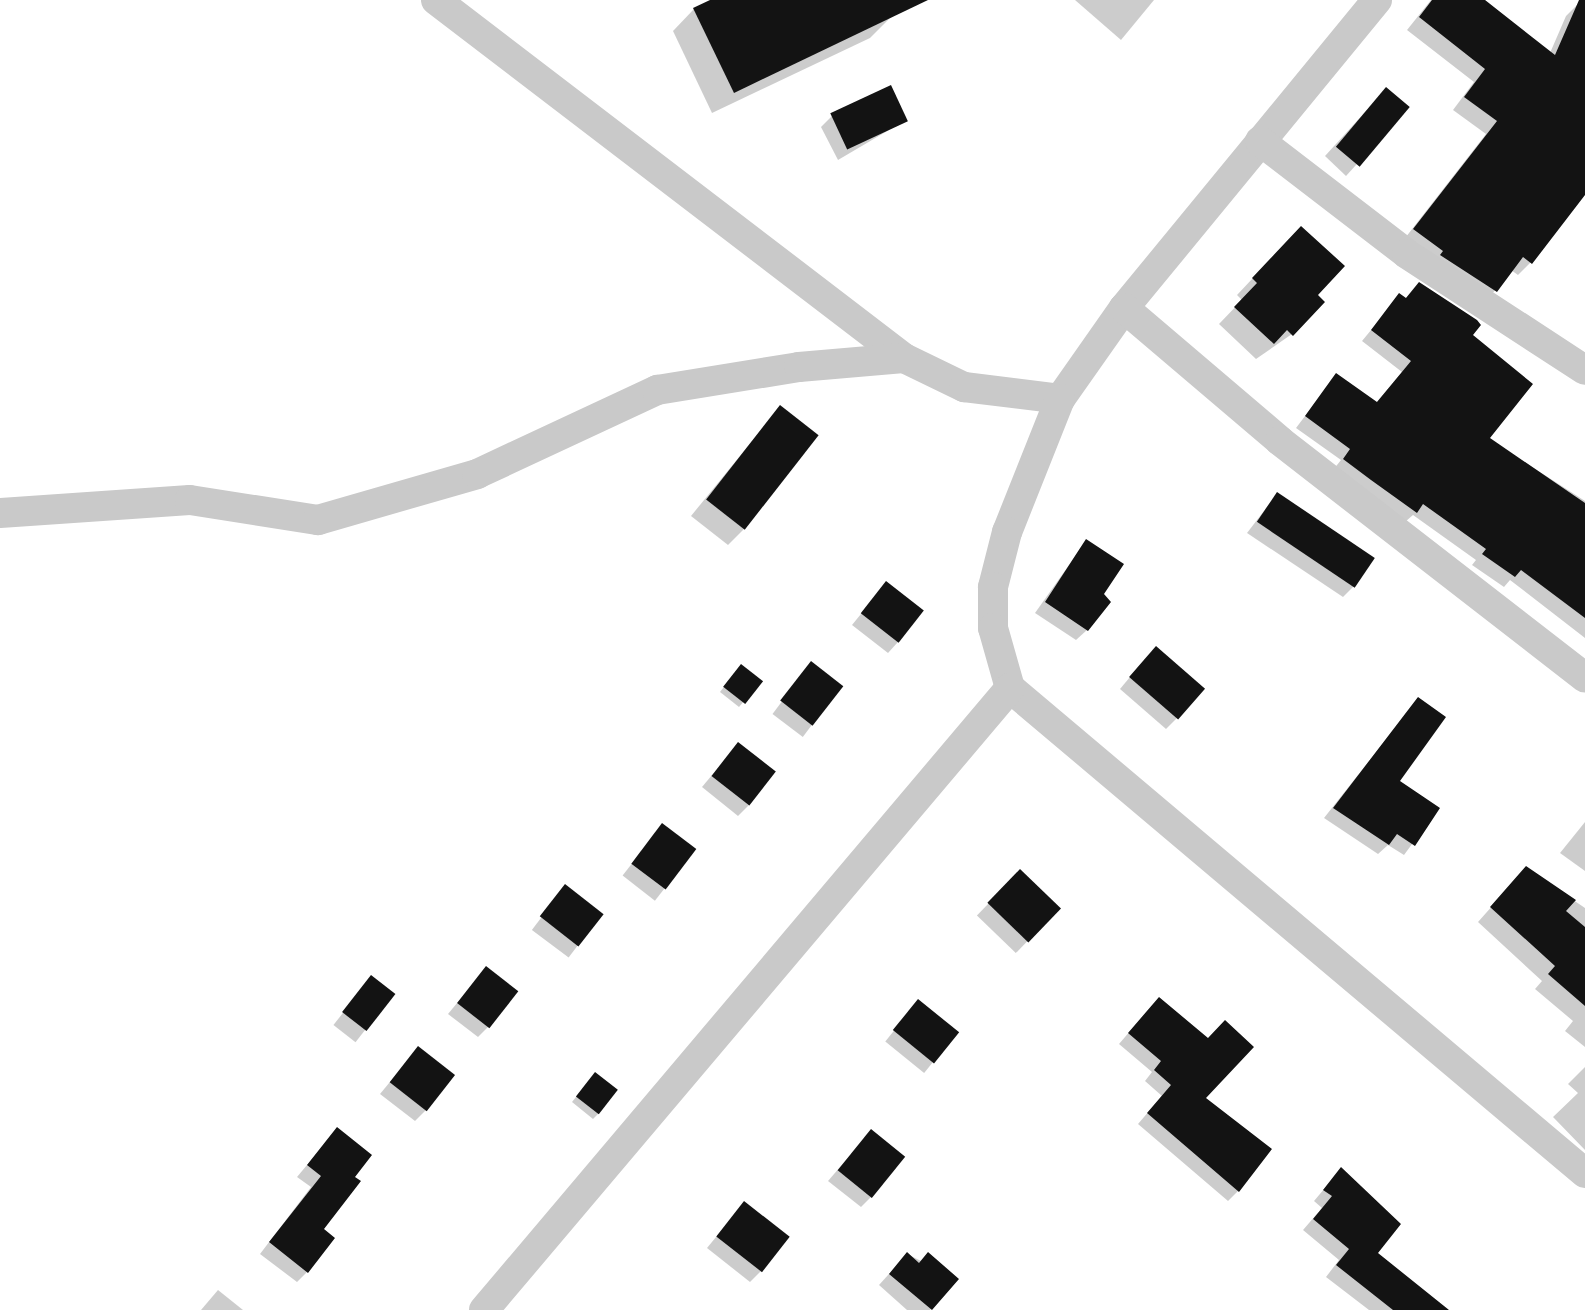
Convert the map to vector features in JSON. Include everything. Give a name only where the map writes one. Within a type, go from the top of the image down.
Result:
[{"type":"street","points":[[436,0],[904,358],[964,387],[1060,399]]},
{"type":"street","points":[[1377,0],[1124,308],[1060,399],[1007,532],[993,587],[993,628],[1010,688],[1585,1173]]},
{"type":"street","points":[[1260,141],[1407,254],[1585,370]]},
{"type":"street","points":[[1124,308],[1280,441],[1585,678]]},
{"type":"street","points":[[0,513],[190,500],[318,520],[477,474],[657,390],[800,367],[904,358]]},
{"type":"street","points":[[484,1310],[1010,688]]},
{"type":"building","points":[[710,0],[928,0],[734,93],[693,8]]},
{"type":"building","points":[[1432,0],[1485,0],[1555,55],[1579,0],[1585,0],[1585,195],[1532,264],[1523,257],[1497,292],[1440,255],[1443,251],[1413,229],[1497,121],[1464,97],[1485,69],[1419,17]]},
{"type":"building","points":[[891,85],[908,121],[847,150],[830,113]]},
{"type":"building","points":[[1386,87],[1410,107],[1360,167],[1336,147]]},
{"type":"building","points":[[1301,226],[1345,266],[1318,295],[1325,302],[1293,336],[1287,330],[1274,344],[1234,307],[1257,283],[1252,278]]},
{"type":"building","points":[[1419,282],[1477,320],[1481,325],[1473,335],[1533,384],[1490,438],[1585,503],[1585,618],[1521,570],[1515,577],[1482,554],[1486,549],[1423,504],[1417,513],[1371,480],[1343,459],[1350,449],[1305,416],[1336,373],[1377,402],[1411,361],[1371,330],[1399,293],[1406,298]]},
{"type":"building","points":[[780,405],[819,435],[745,530],[706,500]]},
{"type":"building","points":[[1277,492],[1375,558],[1355,588],[1257,522]]},
{"type":"building","points":[[1086,539],[1124,564],[1104,594],[1111,602],[1088,631],[1045,602]]},
{"type":"building","points":[[886,581],[924,611],[899,643],[861,613]]},
{"type":"building","points":[[1156,646],[1205,689],[1178,720],[1129,677]]},
{"type":"building","points":[[811,661],[843,686],[813,726],[780,700]]},
{"type":"building","points":[[741,664],[763,681],[745,704],[723,687]]},
{"type":"building","points":[[1418,697],[1446,717],[1400,781],[1440,808],[1415,846],[1397,834],[1389,845],[1333,808]]},
{"type":"building","points":[[738,742],[776,772],[749,805],[712,776]]},
{"type":"building","points":[[662,823],[696,849],[666,890],[631,864]]},
{"type":"building","points":[[1526,866],[1576,900],[1566,911],[1585,927],[1585,1006],[1548,974],[1555,966],[1490,907]]},
{"type":"building","points":[[1020,869],[1061,909],[1028,942],[987,903]]},
{"type":"building","points":[[565,884],[604,914],[578,946],[540,916]]},
{"type":"building","points":[[486,966],[518,991],[489,1028],[457,1003]]},
{"type":"building","points":[[371,975],[395,994],[366,1031],[342,1012]]},
{"type":"building","points":[[1159,997],[1208,1038],[1225,1020],[1254,1047],[1206,1098],[1272,1149],[1239,1192],[1147,1113],[1171,1085],[1154,1070],[1161,1061],[1128,1033]]},
{"type":"building","points":[[918,999],[959,1032],[934,1063],[893,1030]]},
{"type":"building","points":[[418,1046],[455,1075],[427,1111],[390,1082]]},
{"type":"building","points":[[595,1072],[618,1090],[599,1114],[576,1096]]},
{"type":"building","points":[[337,1127],[372,1155],[355,1177],[361,1181],[324,1229],[335,1238],[308,1273],[269,1242],[321,1176],[307,1165]]},
{"type":"building","points":[[871,1129],[905,1157],[872,1198],[838,1170]]},
{"type":"building","points":[[1341,1167],[1401,1224],[1378,1253],[1449,1310],[1393,1310],[1336,1265],[1349,1249],[1313,1219],[1332,1196],[1323,1190]]},
{"type":"building","points":[[744,1201],[790,1237],[762,1272],[716,1236]]},
{"type":"building","points":[[907,1252],[919,1263],[928,1252],[959,1279],[932,1310],[889,1274]]}]
